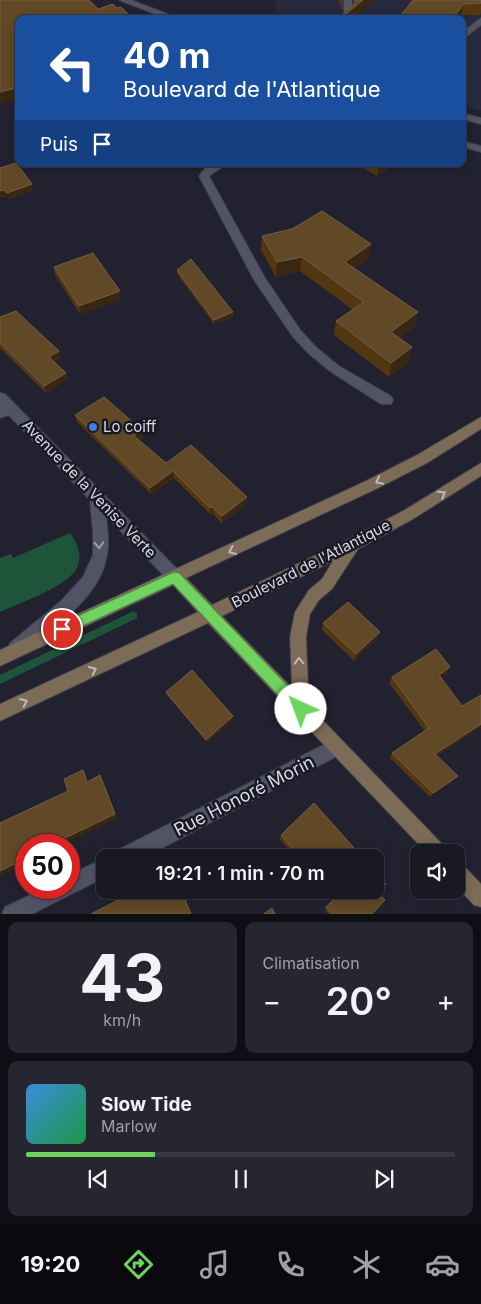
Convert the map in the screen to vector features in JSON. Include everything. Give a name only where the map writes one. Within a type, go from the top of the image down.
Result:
[{"type":"main road","points":[[4,656],[371,485],[422,459],[481,422]]},
{"type":"main road","name":"Boulevard de l'Atlantique","points":[[0,713],[354,544],[408,515],[481,468]]},
{"type":"main road","points":[[301,709],[298,637],[303,612],[314,596],[327,584],[354,544]]},
{"type":"main road","name":"Avenue de la Venise Verte","points":[[174,577],[430,844]]},
{"type":"main road","points":[[465,881],[481,898]]},
{"type":"street","points":[[123,0],[166,15]]},
{"type":"street","points":[[348,0],[350,12],[348,15]]},
{"type":"street","points":[[466,34],[481,21]]},
{"type":"street","points":[[466,117],[481,121]]},
{"type":"street","points":[[466,145],[481,149]]},
{"type":"street","points":[[216,167],[209,170],[204,176],[260,280],[297,334],[313,351],[335,368],[386,400]]},
{"type":"street","name":"Avenue de la Venise Verte","points":[[0,398],[5,411],[97,496],[174,577]]},
{"type":"street","points":[[4,656],[76,596],[93,576],[100,553],[97,496]]},
{"type":"street","name":"Rue Honoré Morin","points":[[140,849],[338,747]]},
{"type":"street","points":[[80,879],[96,871]]},
{"type":"street","points":[[12,914],[42,899]]},
{"type":"shaded area","points":[[275,0],[481,0],[481,111],[466,107],[466,15],[277,15]]},
{"type":"green space","points":[[70,533],[77,544],[79,553],[78,566],[73,573],[55,587],[0,612],[0,558],[11,554],[13,558]]},
{"type":"green space","points":[[134,611],[137,614],[137,618],[0,684],[0,675]]},
{"type":"building","points":[[0,0],[89,0],[98,9],[113,4],[117,8],[121,7],[129,15],[15,15],[15,88],[0,92]]},
{"type":"building","points":[[355,0],[363,0],[346,14],[345,10],[355,3]]},
{"type":"building","points":[[413,0],[481,0],[481,3],[464,4],[455,15],[401,15]]},
{"type":"building","points":[[15,163],[15,167],[19,167],[32,184],[7,193],[5,190],[0,191],[0,168]]},
{"type":"building","points":[[322,211],[371,244],[345,262],[418,312],[391,332],[412,347],[391,363],[336,321],[364,302],[302,257],[277,262],[262,236],[292,229]]},
{"type":"building","points":[[93,253],[120,291],[79,306],[54,267]]},
{"type":"building","points":[[191,259],[233,312],[214,320],[177,270]]},
{"type":"building","points":[[16,311],[59,351],[49,357],[66,373],[44,386],[0,343],[0,317]]},
{"type":"building","points":[[104,397],[142,430],[134,436],[166,463],[191,445],[247,497],[222,516],[212,507],[210,508],[173,471],[150,488],[75,415]]},
{"type":"building","points":[[348,602],[380,632],[356,654],[323,623]]},
{"type":"building","points":[[436,649],[450,667],[439,675],[462,706],[481,695],[481,724],[435,754],[458,776],[433,793],[392,753],[429,728],[392,677]]},
{"type":"building","points":[[192,670],[233,716],[206,740],[166,692]]},
{"type":"building","points":[[83,770],[87,782],[100,775],[115,814],[73,834],[15,834],[15,864],[0,871],[0,823],[68,791],[64,779]]},
{"type":"building","points":[[314,803],[355,849],[293,849],[281,835]]},
{"type":"building","points":[[120,899],[185,899],[191,914],[91,914]]},
{"type":"building","points":[[334,899],[385,900],[372,914],[332,914],[326,907]]},
{"type":"building","points":[[272,908],[275,914],[264,914]]},
{"type":"place","name":"Lo coiff","points":[[93,427]]},
{"type":"route","points":[[62,629],[174,577],[301,709]]}]
